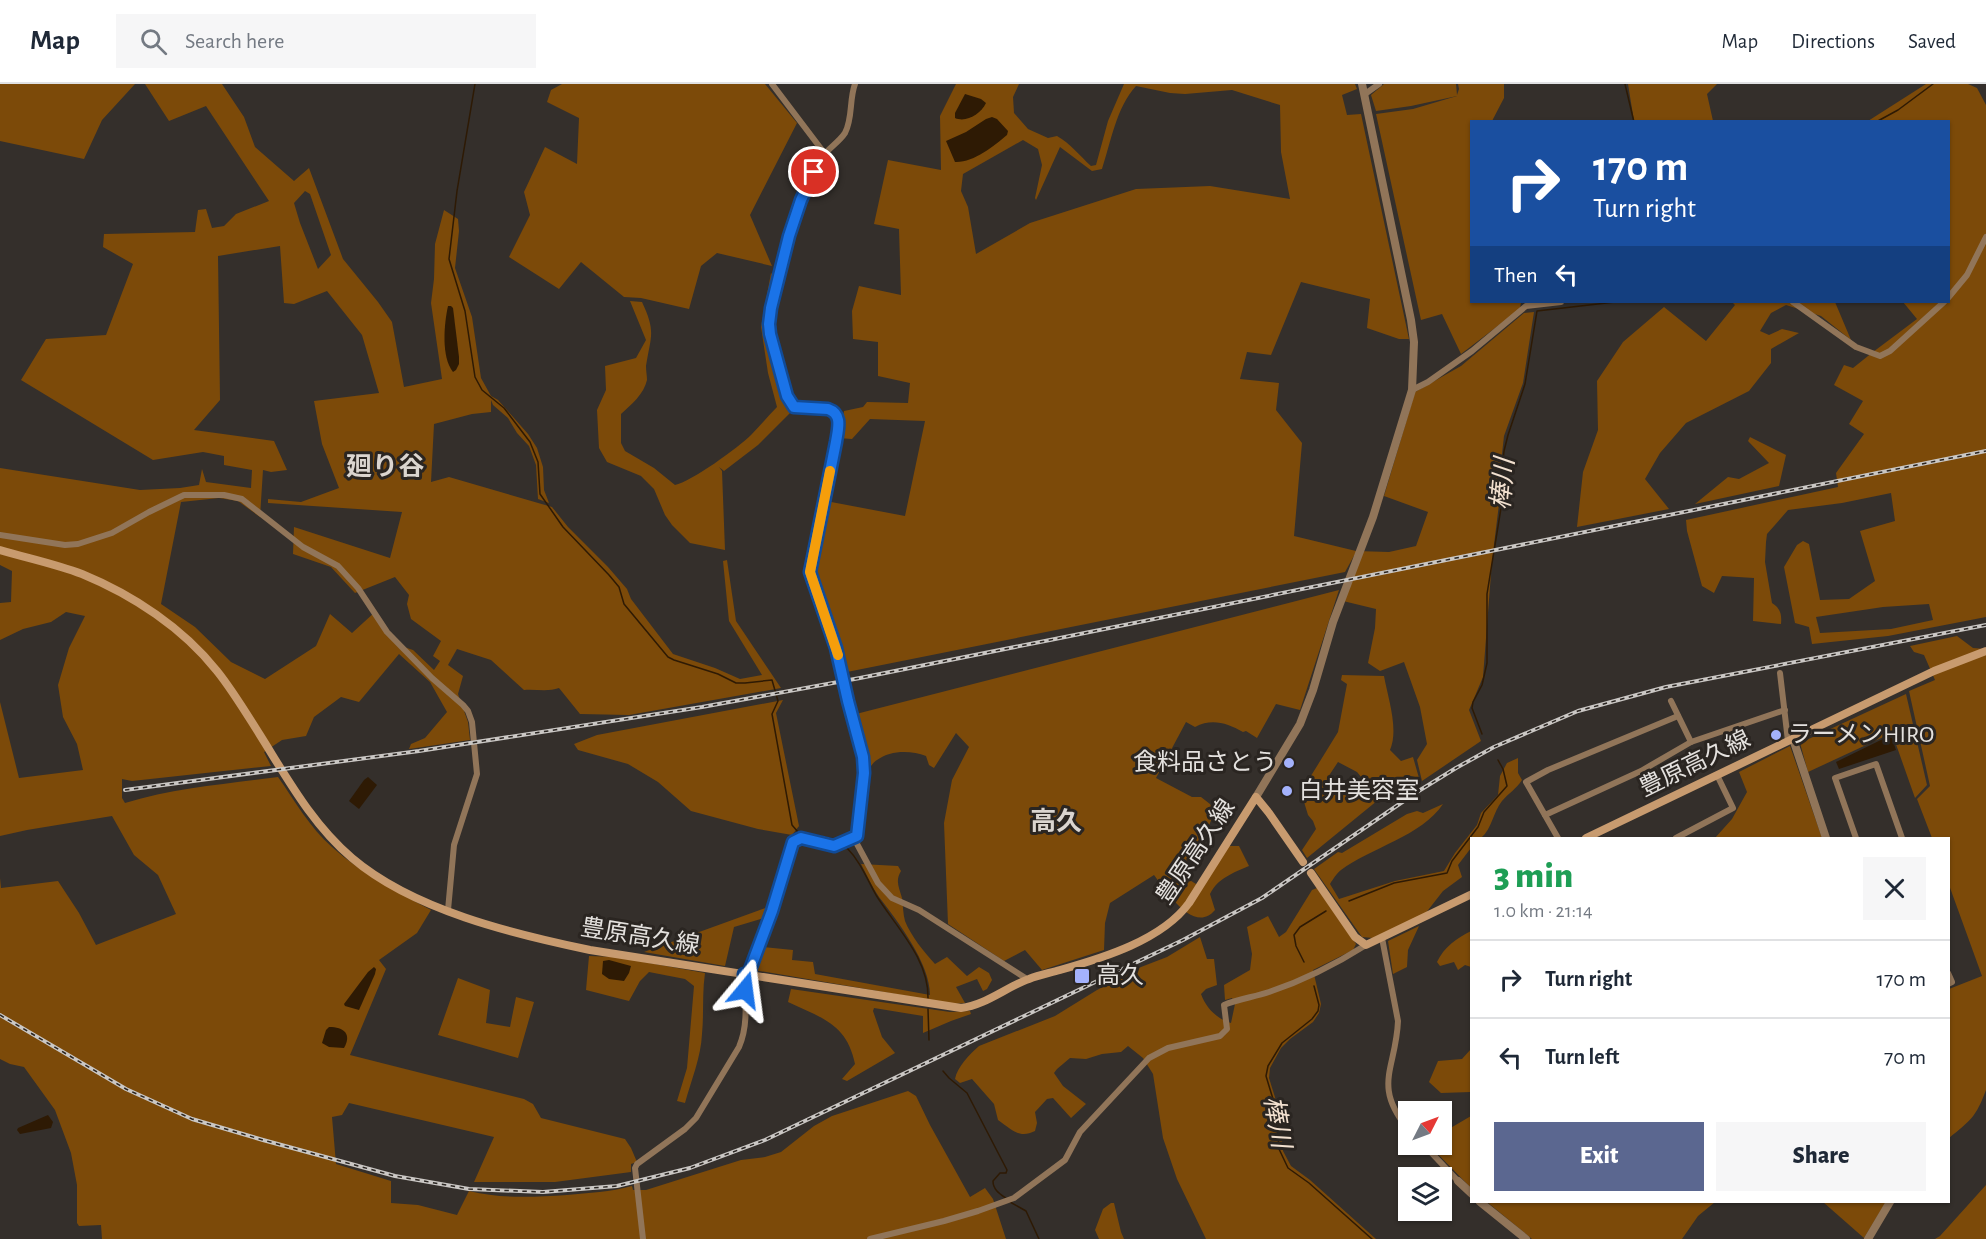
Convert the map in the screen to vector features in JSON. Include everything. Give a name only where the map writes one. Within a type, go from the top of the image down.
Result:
[{"type":"main road","name":"豊原高久線","points":[[0,550],[81,574],[127,596],[180,632],[221,676],[324,831],[353,859],[373,874],[400,890],[448,910],[502,930],[537,939],[590,950],[961,1008],[981,1003],[1028,979],[1092,960],[1159,931],[1177,918],[1189,903],[1256,797],[1303,862]]},
{"type":"main road","name":"豊原高久線","points":[[1601,835],[1717,774],[1934,671],[1986,651]]},
{"type":"main road","points":[[1311,873],[1355,937],[1366,945],[1470,895]]},
{"type":"street","points":[[772,84],[825,154]]},
{"type":"street","points":[[855,84],[847,127],[836,145],[825,154],[801,200],[789,236],[771,308],[770,334],[789,402],[800,409],[834,411],[839,422],[810,572],[838,655],[863,757],[864,773],[857,836],[860,851],[873,875],[883,890],[892,898],[919,910],[1028,979]]},
{"type":"street","points":[[1256,797],[1296,732],[1306,708],[1333,622],[1376,508],[1412,390],[1414,342],[1412,320],[1362,84]]},
{"type":"street","points":[[1365,94],[1379,84]]},
{"type":"street","points":[[1950,296],[1967,275],[1986,237]]},
{"type":"street","points":[[1412,390],[1428,382],[1472,351],[1526,306],[1552,303]]},
{"type":"street","points":[[1794,303],[1856,347],[1880,356],[1890,351],[1943,303]]},
{"type":"street","points":[[0,535],[65,545],[78,544],[112,533],[184,495],[224,495],[242,499],[303,547],[338,566],[345,572],[387,632],[432,678],[463,705],[472,722],[477,774],[454,845],[448,910]]},
{"type":"street","points":[[1780,673],[1790,740],[1826,837]]},
{"type":"street","points":[[1671,701],[1690,741]]},
{"type":"street","points":[[1545,815],[1641,771],[1690,741],[1785,710]]},
{"type":"street","points":[[1557,837],[1526,782],[1548,770],[1678,716]]},
{"type":"street","points":[[1856,837],[1835,778],[1876,764],[1902,837]]},
{"type":"street","points":[[1678,837],[1733,808],[1717,774]]},
{"type":"street","points":[[644,1239],[634,1168],[696,1118],[739,1047],[745,1025],[746,975],[772,911],[793,842],[801,838],[834,846],[857,836]]},
{"type":"street","points":[[1382,938],[1398,1021],[1398,1034],[1388,1074],[1389,1095],[1398,1117]]},
{"type":"street","points":[[870,1239],[944,1221],[1009,1200],[1065,1160],[1080,1132],[1149,1058],[1168,1048],[1220,1036],[1227,1029],[1224,1005],[1269,992],[1366,945]]},
{"type":"street","points":[[1434,1155],[1470,1192]]},
{"type":"street","points":[[1481,1203],[1526,1239]]},
{"type":"street","points":[[1868,1239],[1889,1203]]},
{"type":"shaded area","points":[[0,84],[135,84],[102,120],[84,159],[0,141]]},
{"type":"shaded area","points":[[145,84],[222,84],[244,117],[255,147],[294,181],[309,168],[343,259],[392,322],[404,387],[442,379],[431,303],[435,244],[444,210],[458,219],[455,268],[472,317],[481,378],[491,396],[498,400],[528,434],[537,448],[543,467],[544,490],[549,503],[538,499],[536,465],[529,446],[491,400],[491,412],[472,414],[434,424],[431,482],[449,477],[552,507],[627,589],[631,599],[673,654],[740,679],[762,675],[729,621],[723,561],[727,560],[736,621],[781,688],[629,715],[580,714],[559,688],[524,690],[491,660],[457,649],[448,665],[463,676],[458,694],[468,722],[470,740],[409,749],[411,744],[425,738],[447,712],[430,682],[399,654],[359,702],[341,697],[314,717],[306,736],[282,740],[264,752],[271,766],[132,781],[122,779],[122,798],[125,803],[182,790],[278,777],[310,823],[332,847],[367,874],[431,910],[417,933],[379,960],[386,969],[350,1055],[524,1099],[533,1104],[541,1118],[625,1139],[637,1162],[631,1164],[631,1172],[555,1182],[474,1182],[494,1137],[349,1103],[342,1115],[332,1117],[336,1164],[391,1181],[391,1203],[418,1205],[457,1215],[469,1191],[530,1197],[591,1193],[632,1186],[633,1190],[646,1190],[741,1160],[781,1152],[814,1126],[832,1116],[908,1091],[916,1096],[970,1197],[985,1188],[993,1199],[1006,1239],[102,1239],[101,1225],[79,1226],[77,1223],[77,1185],[71,1153],[55,1110],[24,1067],[0,1059],[0,878],[1,888],[58,881],[96,945],[176,914],[158,875],[134,855],[112,816],[0,836],[0,702],[19,778],[83,770],[77,744],[63,717],[58,685],[69,648],[85,616],[66,612],[51,622],[23,629],[0,640],[0,603],[11,602],[12,571],[0,565],[0,468],[140,490],[199,485],[202,469],[206,482],[251,488],[252,470],[224,465],[224,456],[203,452],[153,460],[21,380],[46,339],[106,335],[133,264],[103,247],[104,234],[195,232],[198,210],[206,209],[212,228],[224,226],[236,214],[269,201],[206,106],[169,121]],"holes":[[[305,191],[310,194],[331,255],[318,269],[294,203]],[[280,246],[284,303],[294,304],[327,291],[362,335],[379,393],[314,401],[322,444],[339,488],[301,502],[268,499],[268,503],[402,512],[390,558],[294,527],[293,554],[331,567],[355,593],[395,577],[409,595],[407,604],[411,619],[441,641],[433,656],[440,661],[434,670],[413,650],[404,647],[388,632],[375,612],[352,633],[330,614],[316,646],[265,679],[231,662],[195,627],[161,604],[181,502],[219,498],[238,501],[260,517],[263,470],[271,472],[287,470],[274,441],[194,430],[220,400],[218,256]]]},
{"type":"shaded area","points":[[562,84],[765,84],[797,123],[750,215],[772,266],[717,253],[701,266],[689,309],[641,298],[624,297],[581,262],[559,289],[509,257],[530,215],[524,192],[545,147],[577,164],[579,118],[547,102],[551,90]]},
{"type":"shaded area","points":[[956,84],[1019,84],[1013,97],[1014,113],[1028,129],[1048,138],[1057,136],[1091,166],[1096,165],[1108,121],[1124,84],[1355,84],[1357,89],[1342,95],[1347,115],[1361,114],[1409,339],[1399,339],[1367,328],[1370,299],[1301,282],[1271,355],[1247,352],[1240,379],[1279,383],[1276,410],[1302,443],[1294,536],[1356,551],[1389,552],[1416,546],[1428,512],[1384,496],[1415,392],[1461,366],[1524,313],[1534,312],[1523,383],[1504,436],[1483,677],[1469,710],[1481,741],[1422,781],[1417,760],[1427,744],[1420,707],[1404,662],[1380,671],[1368,663],[1376,609],[1343,601],[1355,554],[1345,572],[847,672],[813,566],[826,501],[905,516],[925,421],[870,419],[852,439],[839,438],[844,411],[863,407],[867,402],[908,403],[910,383],[878,376],[878,342],[853,339],[852,311],[859,286],[901,295],[899,229],[874,224],[888,160],[941,170],[940,116]],"holes":[[[1136,86],[1170,93],[1232,90],[1280,105],[1281,152],[1290,199],[1210,186],[1136,189],[1030,223],[976,254],[968,207],[961,191],[963,174],[1023,140],[1038,149],[1042,165],[1036,200],[1060,147],[1092,171],[1102,169],[1119,115]]]},
{"type":"shaded area","points":[[1384,84],[1456,84],[1457,95],[1458,84],[1504,84],[1504,98],[1493,120],[1470,120],[1470,303],[1521,303],[1520,309],[1461,354],[1442,314],[1421,320],[1376,114],[1413,109],[1457,96],[1376,111],[1371,95]]},
{"type":"shaded area","points":[[1628,84],[1717,84],[1707,94],[1713,120],[1634,120]]},
{"type":"shaded area","points":[[1926,84],[1968,84],[1977,88],[1986,105],[1986,617],[1888,636],[1812,644],[1809,627],[1795,623],[1784,567],[1797,545],[1803,541],[1809,544],[1820,600],[1849,599],[1875,581],[1860,531],[1895,521],[1891,493],[1842,503],[1788,510],[1767,534],[1765,562],[1772,603],[1780,612],[1781,624],[1753,621],[1754,578],[1722,576],[1714,593],[1702,586],[1686,520],[1838,487],[1836,473],[1864,434],[1849,424],[1863,401],[1834,385],[1844,365],[1853,368],[1917,319],[1904,303],[1950,303],[1950,120],[1870,120]],"holes":[[[1929,604],[1933,620],[1891,629],[1820,633],[1816,617],[1883,607]]]},
{"type":"shaded area","points":[[965,94],[986,103],[981,111],[973,116],[964,119],[955,118],[955,113]]},
{"type":"shaded area","points":[[992,117],[1008,131],[1007,135],[976,157],[955,162],[946,141]]},
{"type":"shaded area","points":[[771,273],[776,278],[766,323],[786,403],[791,412],[758,445],[724,471],[719,467],[722,471],[725,550],[690,543],[665,515],[654,489],[641,476],[607,462],[599,448],[597,410],[606,390],[605,366],[636,358],[646,340],[630,301],[642,302],[651,327],[646,366],[647,380],[640,395],[621,414],[621,443],[625,451],[654,468],[675,485],[692,478],[745,440],[777,407],[768,373],[761,327]]},
{"type":"shaded area","points":[[1733,303],[1835,303],[1851,340],[1821,316],[1786,305],[1771,313],[1760,331],[1769,335],[1782,329],[1799,333],[1771,349],[1771,363],[1749,391],[1686,423],[1660,453],[1645,479],[1669,509],[1577,527],[1583,472],[1598,430],[1597,381],[1623,342],[1664,307],[1706,341],[1735,305]]},
{"type":"shaded area","points":[[448,306],[453,308],[459,357],[459,364],[453,372],[449,366],[445,349],[445,322]]},
{"type":"shaded area","points":[[1750,437],[1786,455],[1779,486],[1695,504],[1728,477],[1739,479],[1769,463],[1748,441]]},
{"type":"shaded area","points":[[1339,590],[1300,710],[1276,704],[1257,738],[1246,731],[1243,732],[1219,723],[1201,724],[1195,727],[1186,722],[1156,778],[1192,797],[1201,797],[1210,804],[1214,813],[1208,828],[1181,874],[1183,876],[1201,887],[1228,846],[1239,846],[1249,866],[1226,877],[1213,888],[1210,894],[1215,910],[1207,916],[1198,917],[1190,914],[1173,900],[1154,875],[1110,903],[1105,923],[1104,950],[1042,970],[1025,950],[1004,961],[948,924],[944,823],[952,780],[969,747],[956,733],[934,768],[929,765],[926,756],[901,752],[882,757],[874,762],[867,772],[860,761],[856,714]]},
{"type":"shaded area","points":[[1957,636],[1973,648],[1986,649],[1986,1090],[1972,1117],[1950,1137],[1950,989],[1982,976],[1950,888],[1950,837],[1932,837],[1917,799],[1930,786],[1909,691],[1935,680],[1924,655],[1914,652],[1910,646]]},
{"type":"shaded area","points":[[1342,675],[1384,676],[1393,724],[1390,750],[1401,761],[1413,757],[1419,778],[1411,776],[1394,787],[1307,858],[1302,850],[1316,829],[1308,815],[1301,792],[1338,732],[1347,684],[1341,680]],"holes":[[[1338,762],[1357,772],[1362,778],[1348,792],[1328,777]]]},
{"type":"shaded area","points":[[1906,694],[1927,785],[1915,798],[1892,733],[1808,772],[1800,743]]},
{"type":"shaded area","points":[[783,700],[776,713],[799,826],[792,835],[758,829],[691,811],[658,782],[628,764],[578,750],[574,744],[597,735]]},
{"type":"shaded area","points":[[1891,735],[1896,750],[1839,769],[1836,762]]},
{"type":"shaded area","points":[[1790,746],[1822,837],[1716,837],[1732,819],[1747,792],[1739,772]]},
{"type":"shaded area","points":[[1518,758],[1518,773],[1522,780],[1499,805],[1485,834],[1482,837],[1470,837],[1470,849],[1458,865],[1462,877],[1443,891],[1425,914],[1373,938],[1362,937],[1314,869],[1338,852],[1342,853],[1407,814],[1417,811],[1423,813],[1443,804],[1422,825],[1341,870],[1330,884],[1339,899],[1395,881],[1444,871],[1477,825],[1481,813],[1498,795],[1500,776],[1507,763]]},
{"type":"shaded area","points":[[368,777],[377,785],[359,809],[349,801]]},
{"type":"shaded area","points":[[861,864],[898,866],[901,871],[898,884],[905,921],[918,944],[935,964],[947,957],[967,976],[979,967],[989,973],[992,980],[987,989],[983,991],[977,979],[956,987],[965,1003],[954,1004],[754,970],[763,947],[793,950],[792,960],[813,962],[815,974],[930,995],[925,970],[912,943],[876,893]]},
{"type":"shaded area","points":[[1317,888],[1356,944],[1353,950],[1313,970],[1321,1004],[1319,1013],[1313,1022],[1281,1048],[1270,1068],[1269,1078],[1279,1110],[1283,1151],[1291,1166],[1376,1239],[1206,1239],[1177,1179],[1163,1138],[1153,1074],[1143,1058],[1128,1046],[1121,1052],[1086,1059],[1070,1058],[1057,1069],[1054,1073],[1063,1086],[1086,1104],[1071,1118],[1053,1098],[1047,1099],[1035,1112],[1037,1123],[1035,1131],[1024,1134],[1015,1132],[998,1120],[994,1104],[972,1079],[960,1083],[955,1079],[961,1065],[979,1046],[1055,1016],[1097,990],[1141,967],[1167,957],[1200,937],[1207,959],[1214,959],[1217,985],[1206,989],[1201,994],[1213,1012],[1221,1019],[1231,1023],[1235,1004],[1232,998],[1225,1000],[1224,985],[1250,970],[1252,954],[1247,927],[1268,916],[1279,937],[1286,932],[1312,890]]},
{"type":"shaded area","points":[[768,907],[764,918],[734,927],[725,966],[644,952]]},
{"type":"shaded area","points":[[1419,926],[1408,950],[1407,967],[1393,974],[1388,941]]},
{"type":"shaded area","points":[[1470,932],[1470,967],[1465,965],[1458,970],[1454,962],[1440,966],[1437,962],[1440,957],[1456,940]]},
{"type":"shaded area","points":[[589,956],[616,957],[705,973],[701,1043],[685,1103],[677,1101],[687,1068],[694,986],[685,979],[649,972],[640,981],[629,1001],[586,990]]},
{"type":"shaded area","points":[[609,960],[631,966],[624,981],[609,979],[602,974],[603,961]]},
{"type":"shaded area","points":[[374,967],[375,974],[359,1010],[345,1006],[344,1004]]},
{"type":"shaded area","points":[[458,978],[490,990],[486,1023],[510,1027],[516,997],[534,1002],[518,1058],[438,1035]]},
{"type":"shaded area","points":[[791,989],[950,1012],[970,1011],[971,1014],[923,1033],[923,1016],[874,1008],[882,1037],[895,1053],[847,1081],[842,1079],[855,1064],[846,1040],[839,1031],[822,1018],[788,1002]]},
{"type":"shaded area","points":[[329,1027],[339,1028],[345,1032],[347,1039],[344,1048],[329,1047],[322,1043]]},
{"type":"shaded area","points":[[1470,1050],[1470,1092],[1441,1093],[1429,1082],[1438,1061],[1462,1059]]},
{"type":"shaded area","points":[[48,1115],[53,1122],[51,1128],[20,1134],[17,1130],[18,1128]]},
{"type":"shaded area","points":[[1470,1117],[1470,1187],[1439,1155],[1452,1155],[1452,1127]]},
{"type":"shaded area","points":[[1986,1185],[1986,1239],[1935,1239],[1940,1236]]},
{"type":"shaded area","points":[[1114,1203],[1124,1239],[1099,1239],[1095,1230],[1103,1209]]},
{"type":"shaded area","points":[[1488,1203],[1714,1203],[1698,1216],[1682,1239],[1532,1239]]},
{"type":"shaded area","points":[[1824,1203],[1885,1203],[1864,1238]]},
{"type":"waterway","points":[[475,84],[457,191],[449,259],[465,311],[475,377],[482,390],[504,408],[530,442],[538,462],[540,494],[563,527],[619,587],[624,604],[668,657],[718,674],[736,683],[772,680],[778,701],[772,714],[792,825],[798,832],[839,840]]},
{"type":"waterway","name":"棒川","points":[[1625,84],[1634,120]]},
{"type":"waterway","points":[[1880,120],[1898,110],[1933,84]]},
{"type":"waterway","name":"棒川","points":[[1482,734],[1472,708],[1482,685],[1487,663],[1487,594],[1502,502],[1501,479],[1504,451],[1525,384],[1537,311],[1606,303]]},
{"type":"waterway","name":"棒川","points":[[1470,837],[1478,827],[1484,812],[1507,786],[1498,760]]},
{"type":"waterway","name":"棒川","points":[[1349,901],[1394,883],[1447,873],[1452,861],[1470,837]]},
{"type":"waterway","points":[[847,848],[860,864],[876,895],[910,944],[923,970],[928,998]]},
{"type":"waterway","name":"棒川","points":[[1304,962],[1296,946],[1294,935],[1300,927],[1326,911]]},
{"type":"waterway","name":"棒川","points":[[1314,986],[1319,1005],[1318,1011],[1312,1019],[1282,1043],[1268,1066],[1266,1076],[1276,1109],[1279,1149],[1288,1168],[1309,1183],[1372,1239]]},
{"type":"waterway","points":[[928,1009],[929,1040]]},
{"type":"waterway","points":[[943,1071],[967,1093],[1007,1170],[1006,1173],[1000,1173],[993,1181],[999,1193],[1007,1199]]},
{"type":"waterway","points":[[1010,1202],[1026,1211],[1039,1239]]},
{"type":"railway","points":[[125,790],[419,751],[702,707],[860,678],[1986,451]]},
{"type":"railway","points":[[0,1015],[126,1089],[192,1119],[263,1140],[395,1176],[469,1189],[543,1192],[617,1186],[690,1168],[765,1140],[1183,940],[1262,898],[1456,768],[1494,747],[1578,711],[1666,687],[1986,625]]},
{"type":"slow traffic","points":[[830,471],[810,572],[838,655]]},
{"type":"place","name":"ラーメンHIRO","points":[[1776,735]]},
{"type":"place","name":"食料品さとう","points":[[1289,763]]},
{"type":"place","name":"白井美容室","points":[[1287,791]]},
{"type":"place","name":"高久","points":[[1082,976]]},
{"type":"district","name":"廻り谷","points":[[385,467]]},
{"type":"district","name":"高久","points":[[1056,822]]},
{"type":"route","points":[[745,990],[744,974],[748,975],[772,911],[793,842],[801,838],[834,846],[857,836],[864,773],[863,757],[840,662],[810,572],[839,422],[834,411],[800,409],[789,402],[769,324],[789,236],[801,200],[814,172]]}]
